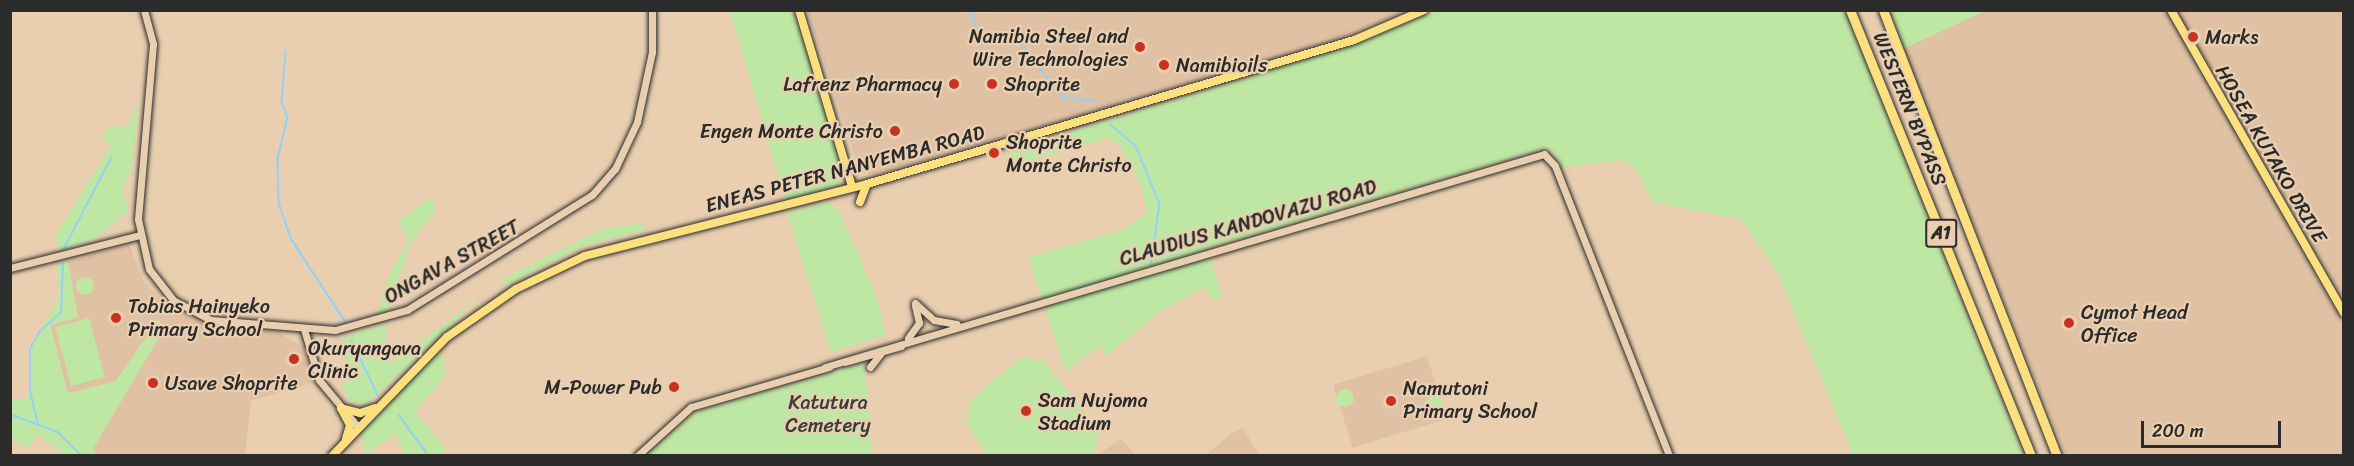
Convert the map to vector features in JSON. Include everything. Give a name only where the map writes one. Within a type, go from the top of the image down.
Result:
[{"type":"highway","name":"WESTERN BYPASS","points":[[1850,10],[2031,456]]},
{"type":"highway","name":"WESTERN BYPASS","points":[[1883,10],[2057,456]]},
{"type":"main road","points":[[800,10],[852,187]]},
{"type":"main road","name":"ENEAS PETER NANYEMBA ROAD","points":[[332,456],[447,337],[546,272],[626,242],[867,184],[1354,40],[1424,10]]},
{"type":"main road","name":"HOSEA KUTAKO DRIVE","points":[[2171,10],[2343,313]]},
{"type":"main road","points":[[860,202],[867,184]]},
{"type":"main road","points":[[341,408],[360,413],[379,405]]},
{"type":"main road","points":[[341,408],[350,429],[344,444]]},
{"type":"street","name":"ONGAVA STREET","points":[[144,10],[153,44],[139,235],[154,277],[189,310],[222,323],[304,329],[345,329],[407,310],[585,201],[615,169],[637,122],[652,52],[651,10]]},
{"type":"street","name":"CLAUDIUS KANDOVAZU ROAD","points":[[637,456],[691,407],[854,360],[972,322],[1547,155],[1669,456]]},
{"type":"street","points":[[10,268],[139,235]]},
{"type":"street","points":[[906,340],[919,323],[915,303],[934,320],[972,322]]},
{"type":"street","name":"CLAUDIUS KANDOVAZU ROAD","points":[[825,368],[906,340],[959,326]]},
{"type":"street","points":[[304,329],[314,371],[359,428]]},
{"type":"street","points":[[854,360],[870,367],[883,351]]},
{"type":"shaded area","points":[[961,10],[963,13],[1407,11],[1350,35],[875,175],[860,172],[807,11]]},
{"type":"shaded area","points":[[1985,11],[2343,11],[2343,455],[2066,455],[1902,49]]},
{"type":"shaded area","points":[[129,244],[144,282],[162,300],[167,293],[198,315],[282,328],[282,335],[303,347],[315,382],[251,401],[245,455],[98,455],[93,449],[163,330],[158,320],[116,381],[68,394],[50,325],[78,317],[68,262]]},
{"type":"shaded area","name":"Namutoni Primary School","points":[[1427,356],[1446,419],[1353,448],[1333,385]]},
{"type":"shaded area","points":[[1243,428],[1259,455],[1206,455],[1232,433]]},
{"type":"shaded area","points":[[1121,439],[1135,455],[1099,455],[1117,441]]},
{"type":"green space","points":[[1889,10],[1985,11],[1902,49]]},
{"type":"green space","points":[[730,11],[793,11],[843,169],[838,185],[786,202]]},
{"type":"green space","points":[[1435,11],[1845,11],[2023,455],[1853,455],[1778,273],[1741,219],[1652,202],[1636,169],[1621,160],[1560,168],[1554,152],[1545,148],[1207,248],[1222,296],[1212,301],[1204,287],[1159,312],[1107,356],[1098,346],[1066,372],[1028,257],[1121,230],[1147,213],[1141,185],[1120,146],[1108,138],[1005,168],[1007,157],[1015,149],[1355,44]]},
{"type":"green space","points":[[139,100],[131,170],[122,190],[129,211],[94,239],[60,251],[55,236],[111,145],[101,138],[106,129],[129,125]]},
{"type":"green space","points":[[430,198],[437,208],[411,243],[387,313],[376,317],[390,273],[409,241],[399,221]]},
{"type":"green space","points":[[828,202],[839,211],[876,294],[886,335],[831,352],[787,213]]},
{"type":"green space","points":[[641,223],[645,229],[583,246],[506,285],[502,279],[601,229]]},
{"type":"green space","points":[[68,262],[78,317],[50,325],[68,393],[116,381],[159,319],[163,330],[93,449],[98,455],[65,455],[38,434],[28,448],[11,438],[11,400],[25,399],[30,392],[30,349],[59,297],[58,264]]},
{"type":"green space","points":[[85,277],[91,280],[94,286],[91,292],[85,295],[79,292],[76,286],[79,280]]},
{"type":"green space","points":[[482,296],[364,406],[350,401],[341,386],[353,375],[341,350],[344,337],[387,323],[383,353],[390,364]]},
{"type":"green space","points":[[89,318],[105,377],[71,386],[55,327]]},
{"type":"green space","points":[[440,348],[446,375],[415,412],[446,449],[442,455],[405,455],[396,433],[366,455],[360,432]]},
{"type":"green space","name":"Sam Nujoma Stadium","points":[[1022,357],[1043,360],[1098,430],[1096,448],[1087,455],[987,455],[966,423],[971,399]]},
{"type":"green space","name":"Katutura Cemetery","points":[[860,364],[865,367],[872,455],[645,456],[696,412]]},
{"type":"green space","points":[[1345,389],[1351,392],[1354,398],[1351,404],[1345,407],[1339,404],[1336,398],[1339,392]]},
{"type":"green space","points":[[1434,396],[1440,399],[1443,405],[1440,411],[1434,414],[1428,411],[1425,405],[1428,399]]},
{"type":"waterway","points":[[970,10],[983,44],[1016,37],[1063,98],[1095,101]]},
{"type":"waterway","points":[[286,51],[282,103],[288,117],[278,159],[279,203],[292,240],[347,324]]},
{"type":"waterway","points":[[1111,125],[1136,146],[1160,204],[1151,266]]},
{"type":"waterway","points":[[63,250],[111,158]]},
{"type":"waterway","points":[[38,424],[30,392],[30,349],[40,331],[61,313],[63,263]]},
{"type":"waterway","points":[[352,341],[378,395]]},
{"type":"waterway","points":[[10,414],[58,432],[82,456]]},
{"type":"waterway","points":[[399,415],[429,456]]},
{"type":"place","name":"Marks","points":[[2193,37]]},
{"type":"place","name":"Namibia Steel and Wire Technologies","points":[[1140,47]]},
{"type":"place","name":"Namibioils","points":[[1164,65]]},
{"type":"place","name":"Lafrenz Pharmacy","points":[[954,84]]},
{"type":"place","name":"Shoprite","points":[[992,84]]},
{"type":"place","name":"Engen Monte Christo","points":[[895,131]]},
{"type":"place","name":"Shoprite Monte Christo","points":[[994,153]]},
{"type":"place","name":"Tobias Hainyeko Primary School","points":[[116,318]]},
{"type":"place","name":"Cymot Head Office","points":[[2069,323]]},
{"type":"place","name":"Okuryangava Clinic","points":[[294,359]]},
{"type":"place","name":"Usave Shoprite","points":[[153,383]]},
{"type":"place","name":"M-Power Pub","points":[[674,387]]},
{"type":"place","name":"Namutoni Primary School","points":[[1391,401]]},
{"type":"place","name":"Sam Nujoma Stadium","points":[[1026,411]]}]
